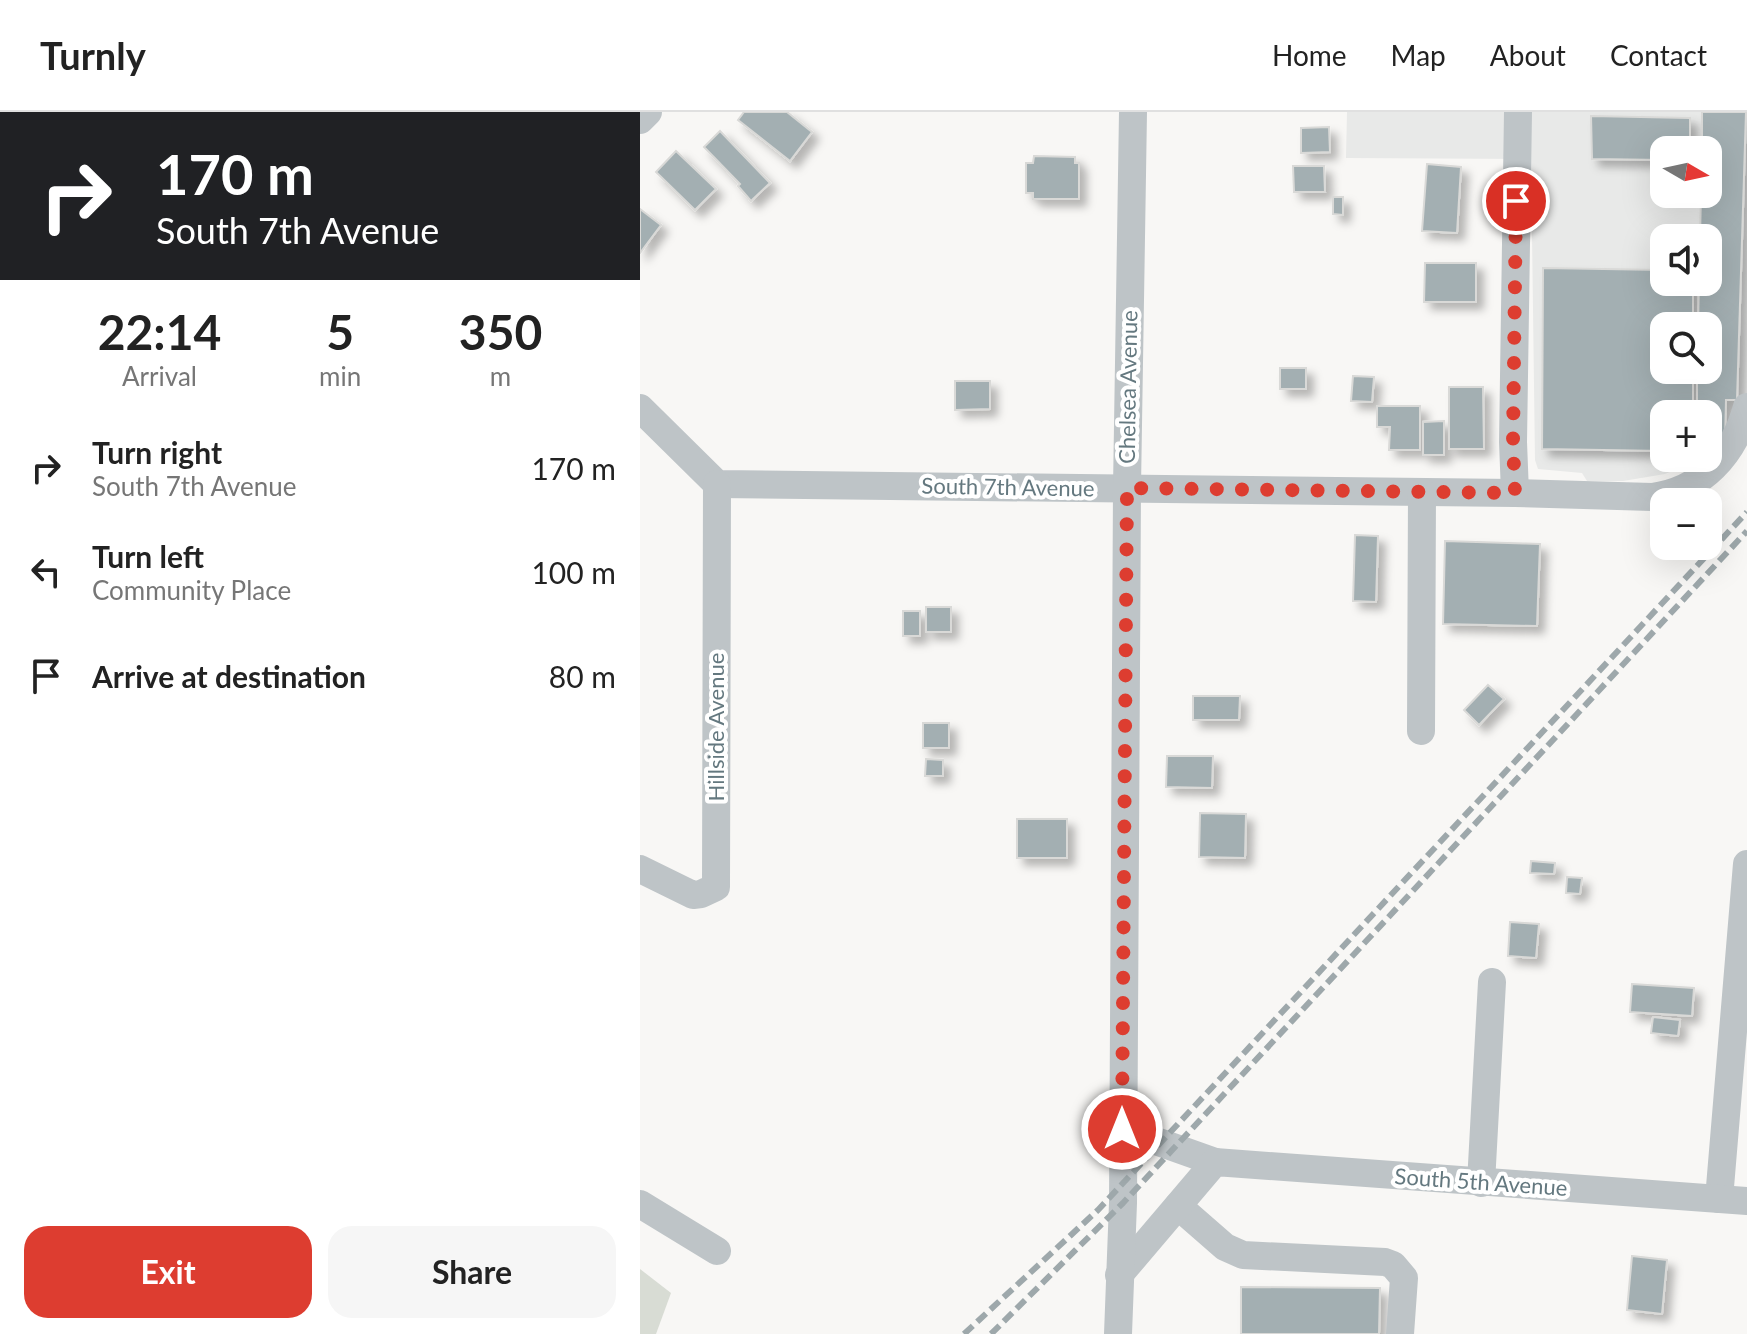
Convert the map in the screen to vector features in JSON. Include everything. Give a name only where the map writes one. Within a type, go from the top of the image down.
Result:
[{"type":"street","points":[[640,120],[648,112]]},
{"type":"street","name":"Chelsea Avenue","points":[[1118,1334],[1123,1203],[1127,488],[1133,112]]},
{"type":"street","points":[[1515,493],[1513,442],[1518,112]]},
{"type":"street","name":"South 7th Avenue","points":[[717,484],[1652,497],[1669,495],[1704,475],[1732,447],[1747,407]]},
{"type":"street","points":[[640,408],[717,484]]},
{"type":"street","name":"Hillside Avenue","points":[[640,869],[693,895],[716,887],[717,484]]},
{"type":"street","points":[[1421,731],[1422,492]]},
{"type":"street","points":[[1733,1200],[1747,864]]},
{"type":"street","points":[[1481,1183],[1492,982]]},
{"type":"street","name":"South 5th Avenue","points":[[1122,1129],[1215,1162],[1733,1200]]},
{"type":"street","points":[[1119,1275],[1215,1162]]},
{"type":"street","points":[[640,1204],[717,1251]]},
{"type":"street","points":[[1178,1206],[1225,1247],[1243,1255],[1393,1265],[1404,1278],[1400,1334]]},
{"type":"shaded area","points":[[1347,112],[1747,112],[1747,433],[1722,448],[1722,400],[1650,400],[1650,472],[1670,472],[1623,481],[1587,481],[1582,473],[1538,469],[1535,460],[1531,159],[1346,158]]},
{"type":"shaded area","points":[[640,1269],[671,1293],[656,1334],[640,1334]]},
{"type":"building","points":[[744,112],[787,112],[812,132],[790,161],[738,120]]},
{"type":"building","points":[[1702,112],[1746,112],[1737,400],[1726,400],[1725,441],[1722,442],[1722,400],[1697,400],[1697,384],[1722,384],[1722,312],[1698,312],[1699,296],[1722,296],[1722,224],[1700,224],[1701,208],[1722,208],[1722,136],[1702,136]]},
{"type":"building","points":[[1591,116],[1690,118],[1690,136],[1650,136],[1650,160],[1592,159]]},
{"type":"building","points":[[1329,127],[1330,152],[1301,153],[1301,128]]},
{"type":"building","points":[[720,131],[770,183],[751,201],[738,186],[740,184],[704,147]]},
{"type":"building","points":[[676,151],[716,189],[695,210],[656,172]]},
{"type":"building","points":[[1034,156],[1075,157],[1075,163],[1079,163],[1079,199],[1033,199],[1033,193],[1026,193],[1026,163],[1033,163]]},
{"type":"building","points":[[1427,164],[1461,167],[1457,233],[1422,231]]},
{"type":"building","points":[[1293,166],[1324,166],[1325,192],[1294,192]]},
{"type":"building","points":[[1333,197],[1343,197],[1343,215],[1333,214]]},
{"type":"building","points":[[640,209],[661,225],[640,253]]},
{"type":"building","points":[[1425,263],[1476,263],[1476,302],[1424,302]]},
{"type":"building","points":[[1543,268],[1650,270],[1650,296],[1693,296],[1693,312],[1650,312],[1650,384],[1693,384],[1693,400],[1650,400],[1650,451],[1542,449]]},
{"type":"building","points":[[1280,368],[1306,368],[1306,389],[1280,389]]},
{"type":"building","points":[[1353,376],[1374,377],[1372,402],[1351,401]]},
{"type":"building","points":[[955,381],[990,381],[990,409],[955,410]]},
{"type":"building","points":[[1449,387],[1483,387],[1484,449],[1449,449]]},
{"type":"building","points":[[1377,406],[1420,406],[1420,450],[1389,450],[1390,427],[1377,427]]},
{"type":"building","points":[[1444,421],[1444,455],[1423,455],[1423,422]]},
{"type":"building","points":[[1355,535],[1378,536],[1376,602],[1353,601]]},
{"type":"building","points":[[1445,541],[1540,544],[1537,626],[1443,624]]},
{"type":"building","points":[[926,607],[951,607],[951,632],[926,632]]},
{"type":"building","points":[[903,611],[920,611],[920,636],[903,636]]},
{"type":"building","points":[[1488,685],[1504,699],[1479,725],[1464,710]]},
{"type":"building","points":[[1193,696],[1240,696],[1239,720],[1193,720]]},
{"type":"building","points":[[923,723],[949,723],[949,748],[923,748]]},
{"type":"building","points":[[1167,756],[1213,756],[1212,788],[1166,787]]},
{"type":"building","points":[[926,759],[943,760],[943,776],[925,776]]},
{"type":"building","points":[[1200,813],[1246,814],[1245,858],[1199,857]]},
{"type":"building","points":[[1017,819],[1067,819],[1067,858],[1017,858]]},
{"type":"building","points":[[1531,861],[1555,863],[1554,874],[1530,873]]},
{"type":"building","points":[[1567,877],[1582,878],[1580,894],[1566,893]]},
{"type":"building","points":[[1510,922],[1539,924],[1536,958],[1508,956]]},
{"type":"building","points":[[1632,984],[1694,988],[1692,1016],[1630,1012]]},
{"type":"building","points":[[1653,1017],[1680,1020],[1678,1036],[1651,1033]]},
{"type":"building","points":[[1632,1256],[1667,1260],[1662,1314],[1627,1310]]},
{"type":"building","points":[[1241,1287],[1380,1288],[1379,1334],[1241,1334]]},
{"type":"railway","points":[[964,1334],[1098,1210],[1747,512]]},
{"type":"railway","points":[[991,1334],[1123,1203],[1747,531]]},
{"type":"route","points":[[1122,1129],[1127,488],[1515,493],[1516,201]]}]
